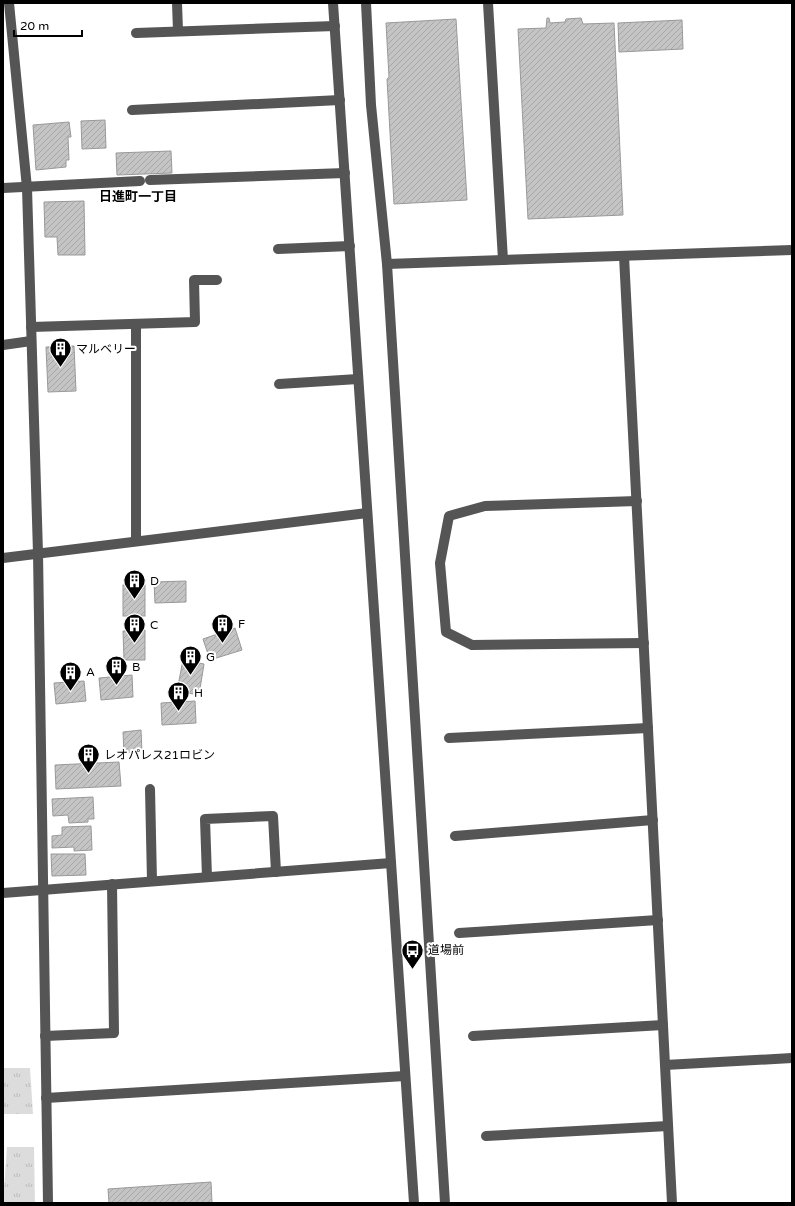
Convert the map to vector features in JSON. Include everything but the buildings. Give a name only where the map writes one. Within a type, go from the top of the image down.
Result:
[{"type":"street","points":[[9,3],[26,188],[31,327],[38,553],[48,1203]]},
{"type":"street","points":[[177,3],[178,31]]},
{"type":"street","points":[[333,3],[414,1203]]},
{"type":"street","points":[[366,3],[371,105],[387,264],[445,1203]]},
{"type":"street","points":[[488,3],[503,260]]},
{"type":"street","points":[[136,33],[335,26]]},
{"type":"street","points":[[132,110],[340,100]]},
{"type":"street","points":[[3,188],[345,173]]},
{"type":"street","points":[[278,249],[350,246]]},
{"type":"street","points":[[387,264],[792,250]]},
{"type":"street","points":[[624,256],[672,1203]]},
{"type":"street","points":[[31,327],[195,322],[194,280],[217,280]]},
{"type":"street","points":[[136,324],[136,541]]},
{"type":"street","points":[[3,345],[31,341]]},
{"type":"street","points":[[279,384],[358,379]]},
{"type":"street","points":[[637,501],[485,506],[449,516],[440,563],[446,632],[472,646],[644,643]]},
{"type":"street","points":[[3,558],[367,513]]},
{"type":"street","points":[[449,738],[648,728]]},
{"type":"street","points":[[150,789],[152,881]]},
{"type":"street","points":[[207,877],[205,819],[272,816],[276,872]]},
{"type":"street","points":[[455,836],[653,820]]},
{"type":"street","points":[[3,893],[391,863]]},
{"type":"street","points":[[45,1036],[114,1033],[112,884]]},
{"type":"street","points":[[459,933],[658,920]]},
{"type":"street","points":[[473,1036],[663,1026]]},
{"type":"street","points":[[665,1065],[792,1058]]},
{"type":"street","points":[[46,1098],[405,1076]]},
{"type":"street","points":[[486,1136],[668,1126]]},
{"type":"green space","points":[[3,1068],[30,1068],[33,1114],[3,1114]]},
{"type":"green space","points":[[7,1147],[34,1147],[35,1203],[3,1203]]},
{"type":"place","name":"マルベリー","points":[[61,368]]},
{"type":"place","name":"D","points":[[134,600]]},
{"type":"place","name":"C","points":[[134,644]]},
{"type":"place","name":"F","points":[[222,644]]},
{"type":"place","name":"G","points":[[191,676]]},
{"type":"place","name":"B","points":[[116,686]]},
{"type":"place","name":"A","points":[[70,692]]},
{"type":"place","name":"H","points":[[179,712]]},
{"type":"place","name":"レオパレス21ロビン","points":[[88,774]]},
{"type":"place","name":"道場前","points":[[412,970]]},
{"type":"district","name":"日進町一丁目","points":[[138,196]]}]
